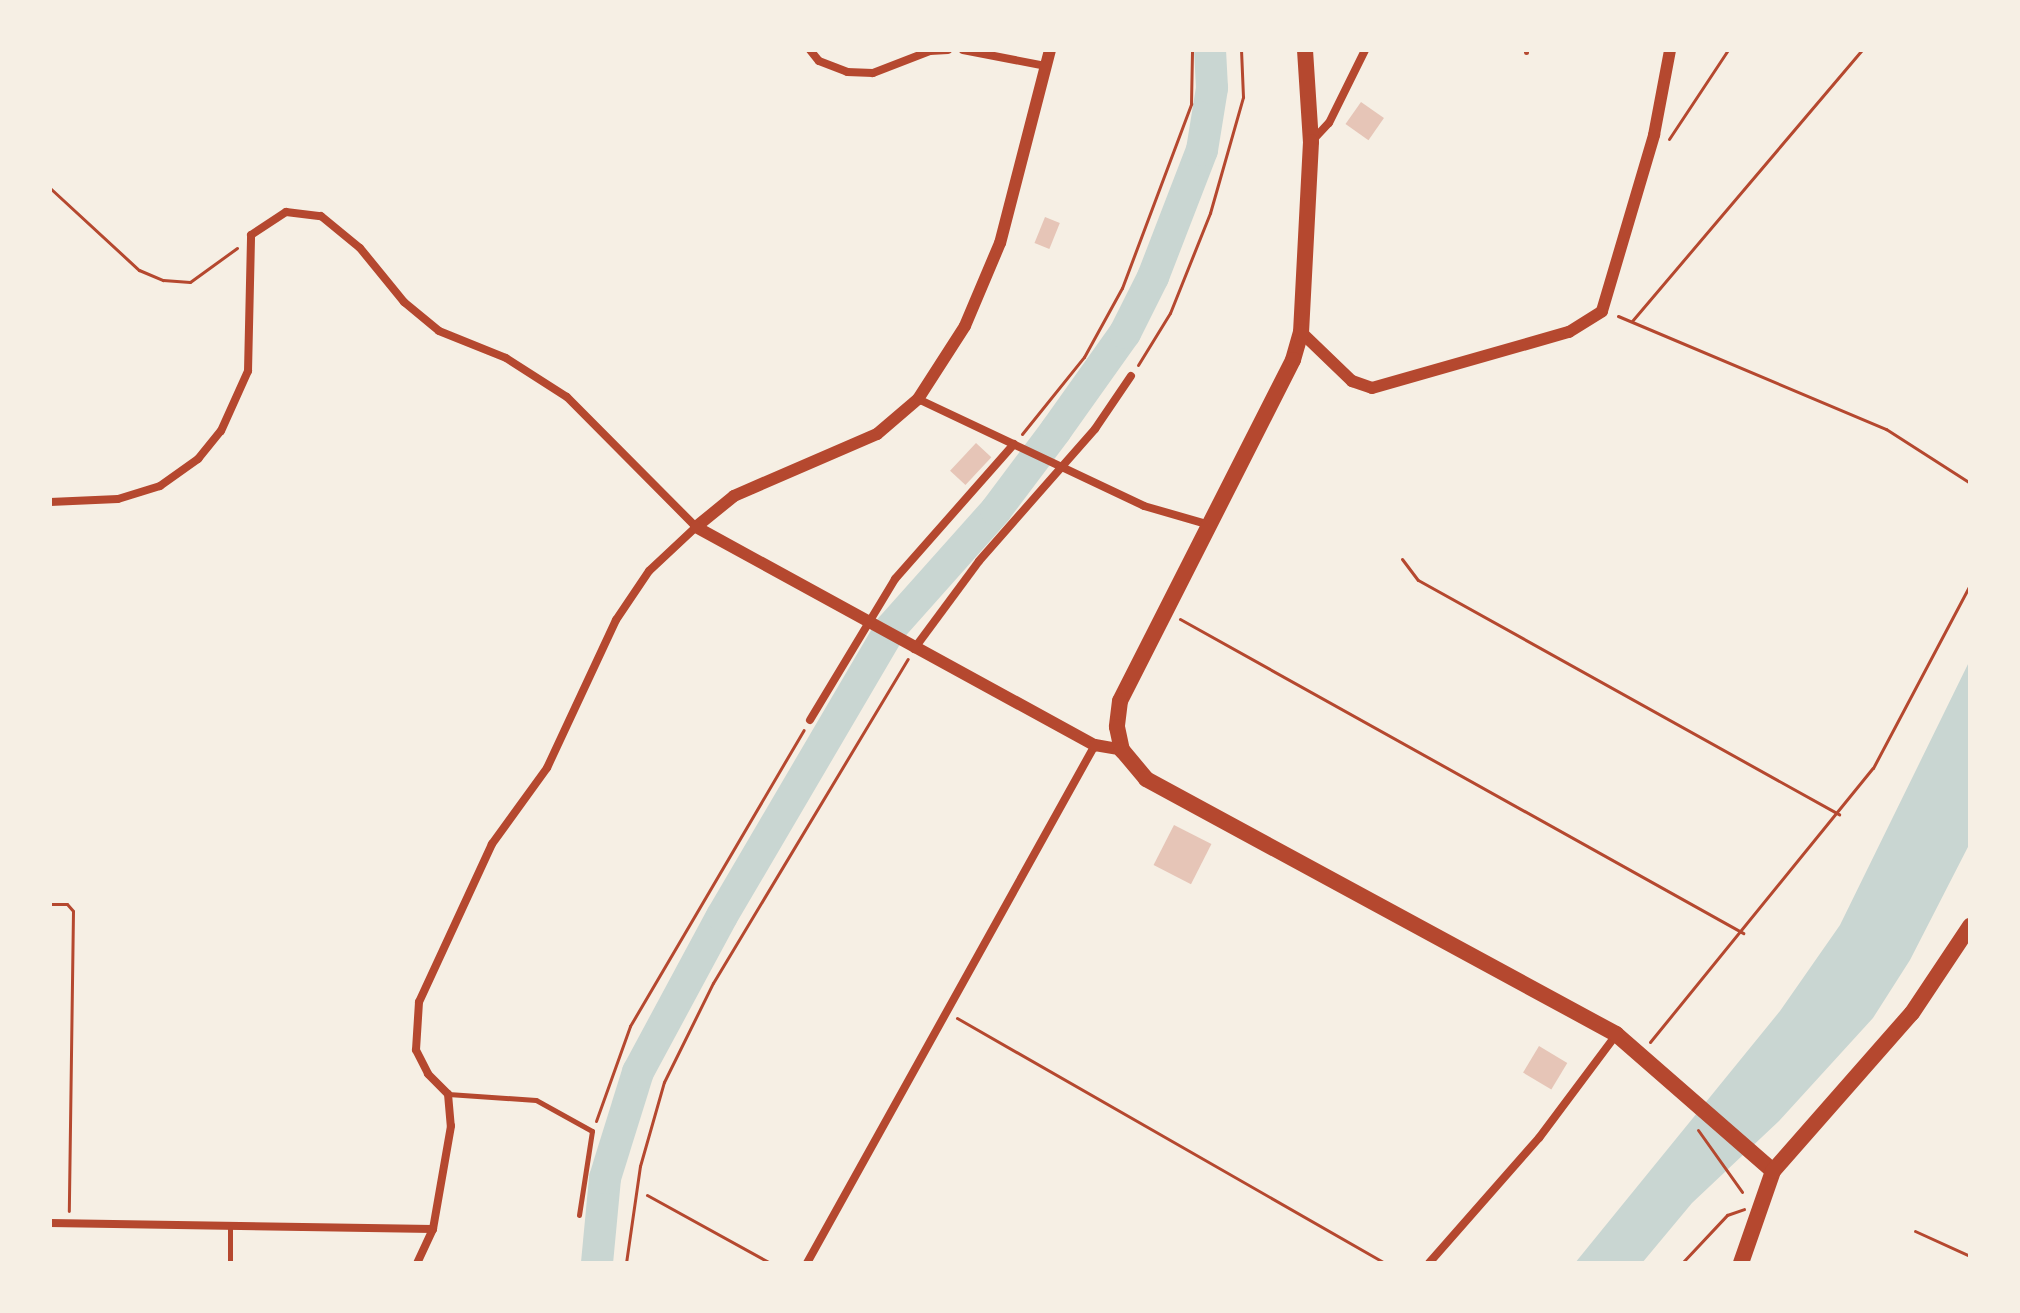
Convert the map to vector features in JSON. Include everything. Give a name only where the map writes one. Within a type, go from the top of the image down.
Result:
[{"type":"main road","points":[[1305,50],[1311,142],[1301,332],[1293,360],[1120,701],[1117,727],[1122,750],[1146,779],[1646,1050],[1773,1171]]},
{"type":"main road","points":[[1741,1263],[1756,1211],[1773,1171],[1912,1013],[1970,926]]},
{"type":"street","points":[[810,50],[819,61],[847,72],[873,73],[930,51],[948,50]]},
{"type":"street","points":[[963,50],[1046,66]]},
{"type":"street","points":[[417,1263],[433,1229],[451,1126],[448,1094],[428,1074],[416,1050],[419,1002],[492,844],[547,768],[616,620],[649,571],[734,496],[877,434],[918,399],[965,326],[984,284],[1050,50]]},
{"type":"street","points":[[1311,142],[1329,123],[1365,50]]},
{"type":"street","points":[[1301,332],[1352,381],[1372,388],[1569,332],[1602,311],[1646,164],[1670,50]]},
{"type":"street","points":[[50,502],[118,499],[160,486],[198,459],[221,431],[248,371],[251,235],[286,212],[321,216],[360,248],[404,302],[439,331],[506,358],[567,397],[696,527],[914,649],[1095,745],[1122,750]]},
{"type":"street","points":[[914,649],[979,561],[1062,466],[1131,376]]},
{"type":"street","points":[[918,399],[1144,506],[1211,525]]},
{"type":"street","points":[[810,720],[903,568],[1014,444]]},
{"type":"street","points":[[807,1263],[1095,745]]},
{"type":"street","points":[[1429,1263],[1539,1138],[1616,1034]]},
{"type":"street","points":[[50,1223],[433,1229]]},
{"type":"lane","points":[[448,1094],[536,1100],[592,1131],[579,1215]]},
{"type":"lane","points":[[230,1227],[230,1263]]},
{"type":"path","points":[[1014,444],[1084,357],[1122,288],[1191,104],[1192,50]]},
{"type":"path","points":[[1131,376],[1170,313],[1210,213],[1243,97],[1241,50]]},
{"type":"path","points":[[1646,164],[1654,161],[1728,50]]},
{"type":"path","points":[[1862,50],[1632,321],[1886,429],[1970,483]]},
{"type":"path","points":[[50,188],[139,270],[163,280],[190,282],[251,235]]},
{"type":"path","points":[[1402,559],[1418,580],[1839,814]]},
{"type":"path","points":[[1646,1050],[1873,768],[1970,585]]},
{"type":"path","points":[[1167,612],[1743,933]]},
{"type":"path","points":[[626,1263],[640,1166],[664,1082],[713,983],[914,649]]},
{"type":"path","points":[[592,1131],[630,1026],[810,720]]},
{"type":"path","points":[[50,904],[67,904],[73,911],[69,1223]]},
{"type":"path","points":[[946,1012],[1384,1263]]},
{"type":"path","points":[[1693,1123],[1742,1192]]},
{"type":"path","points":[[647,1195],[770,1263]]},
{"type":"path","points":[[1682,1263],[1727,1215],[1739,1208],[1756,1211]]},
{"type":"path","points":[[1915,1231],[1970,1256]]},
{"type":"shaded area","points":[[1970,660],[1970,843],[1910,960],[1873,1018],[1779,1121],[1692,1203],[1642,1263],[1575,1263],[1780,1011],[1840,925]]},
{"type":"building","points":[[1361,102],[1384,118],[1368,140],[1346,124]]},
{"type":"building","points":[[1045,217],[1060,223],[1049,249],[1035,243]]},
{"type":"building","points":[[976,443],[991,457],[965,485],[950,471]]},
{"type":"building","points":[[1174,825],[1211,844],[1191,884],[1154,865]]},
{"type":"building","points":[[1539,1046],[1567,1063],[1551,1090],[1523,1073]]},
{"type":"waterway","points":[[597,1263],[605,1178],[638,1072],[722,916],[891,628],[996,510],[1125,333],[1153,277],[1202,150],[1212,88],[1210,50]]}]
